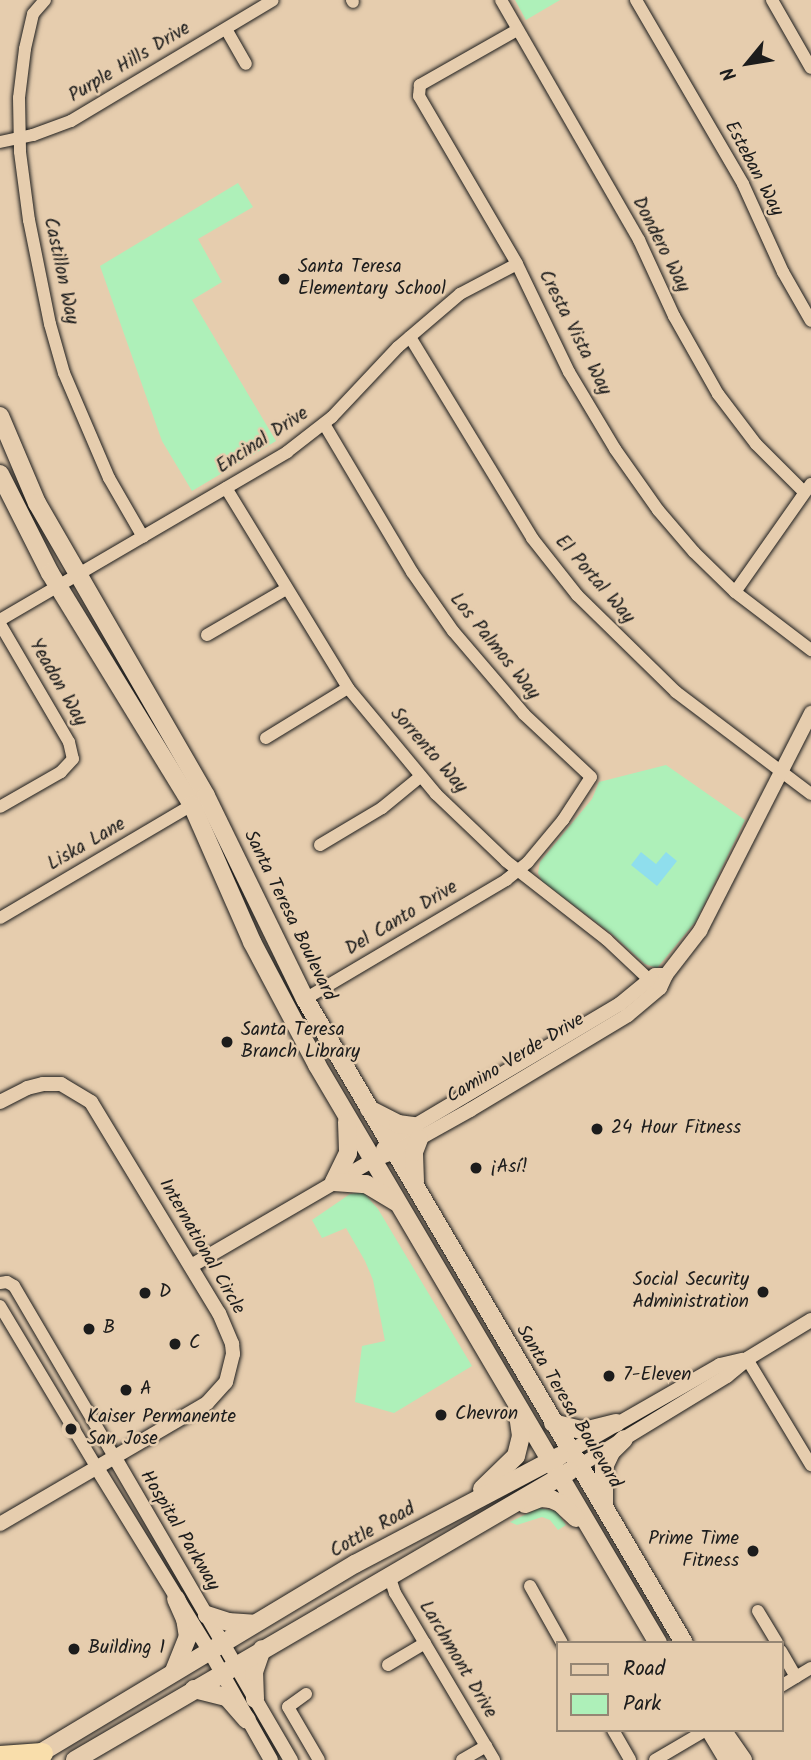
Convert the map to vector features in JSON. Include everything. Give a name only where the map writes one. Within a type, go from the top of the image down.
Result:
[{"type":"highway","points":[[0,1755],[36,1756]]},
{"type":"main road","name":"Santa Teresa Boulevard","points":[[0,416],[37,503],[206,796],[306,999],[683,1641]]},
{"type":"main road","name":"Santa Teresa Boulevard","points":[[0,474],[58,587],[159,746],[192,804],[268,975],[346,1115],[657,1641]]},
{"type":"main road","points":[[369,1109],[417,1133],[414,1152],[415,1186]]},
{"type":"main road","points":[[346,1115],[348,1153],[334,1182],[366,1184],[399,1204]]},
{"type":"main road","points":[[459,1507],[500,1474],[516,1456],[521,1436],[516,1403]]},
{"type":"main road","points":[[553,1423],[584,1431],[620,1431],[604,1467],[604,1508]]},
{"type":"main road","name":"Cottle Road","points":[[36,1756],[355,1564],[550,1461],[574,1458]]},
{"type":"main road","name":"Cottle Road","points":[[75,1760],[559,1478],[574,1458]]},
{"type":"main road","points":[[499,1513],[541,1498],[551,1499],[560,1503],[594,1538]]},
{"type":"main road","points":[[174,1671],[188,1637],[185,1619],[176,1600]]},
{"type":"main road","points":[[207,1615],[228,1622],[254,1624]]},
{"type":"main road","points":[[255,1699],[254,1672],[262,1649]]},
{"type":"main road","points":[[194,1689],[227,1697],[247,1720]]},
{"type":"main road","points":[[709,1732],[728,1760]]},
{"type":"main road","points":[[723,1732],[743,1760]]},
{"type":"main road","points":[[737,1732],[753,1760]]},
{"type":"street","name":"Castillon Way","points":[[45,0],[33,14],[25,49],[19,98],[20,138],[37,263],[64,373],[104,467],[143,537]]},
{"type":"street","name":"Purple Hills Drive","points":[[0,142],[71,121],[273,0]]},
{"type":"street","name":"Dondero Way","points":[[501,0],[639,240],[693,353],[718,394],[756,444],[808,488]]},
{"type":"street","name":"Esteban Way","points":[[636,0],[743,184],[783,272],[811,321]]},
{"type":"street","points":[[772,0],[811,68]]},
{"type":"street","points":[[226,29],[246,64]]},
{"type":"street","name":"Cresta Vista Way","points":[[517,30],[420,85],[419,96],[517,264],[569,372],[615,449],[658,510],[694,552],[735,592],[811,650]]},
{"type":"street","name":"Encinal Drive","points":[[0,622],[287,452],[324,424],[410,337],[460,294],[517,264]]},
{"type":"street","name":"El Portal Way","points":[[410,337],[532,538],[577,595],[676,692],[811,794]]},
{"type":"street","name":"Los Palmos Way","points":[[324,424],[412,572],[453,631],[524,715],[591,777],[563,820],[517,870]]},
{"type":"street","name":"Sorrento Way","points":[[226,488],[348,688],[421,776],[517,870],[658,981]]},
{"type":"street","points":[[735,592],[808,488]]},
{"type":"street","points":[[207,635],[286,589]]},
{"type":"street","name":"Yeadon Way","points":[[0,622],[69,742],[74,760],[61,772],[0,807]]},
{"type":"street","points":[[266,738],[348,688]]},
{"type":"street","name":"Camino Verde Drive","points":[[191,1266],[373,1160],[658,981],[700,931],[811,713]]},
{"type":"street","points":[[320,845],[382,808],[421,776]]},
{"type":"street","name":"Liska Lane","points":[[0,918],[192,804]]},
{"type":"street","name":"Del Canto Drive","points":[[306,999],[517,870]]},
{"type":"street","name":"International Circle","points":[[0,1102],[27,1088],[43,1084],[61,1084],[84,1096],[100,1114],[223,1320],[232,1344],[233,1364],[226,1382],[207,1403],[0,1524]]},
{"type":"street","name":"Hospital Parkway","points":[[0,1283],[8,1282],[14,1286],[207,1615],[216,1646]]},
{"type":"street","name":"Hospital Parkway","points":[[0,1306],[176,1600],[216,1646],[229,1668]]},
{"type":"street","name":"Cottle Road","points":[[574,1458],[727,1376],[747,1359],[811,1320]]},
{"type":"street","points":[[747,1359],[811,1465]]},
{"type":"street","name":"Larchmont Drive","points":[[390,1578],[395,1592],[494,1760]]},
{"type":"street","points":[[530,1586],[561,1641]]},
{"type":"street","points":[[758,1611],[776,1641]]},
{"type":"street","points":[[388,1665],[425,1643]]},
{"type":"street","points":[[783,1654],[796,1677]]},
{"type":"street","points":[[229,1668],[255,1699],[291,1760]]},
{"type":"street","points":[[229,1668],[247,1720],[271,1760]]},
{"type":"street","points":[[783,1685],[811,1668]]},
{"type":"street","points":[[306,1694],[288,1707],[319,1760]]},
{"type":"street","points":[[614,1732],[630,1760]]},
{"type":"street","points":[[655,1760],[704,1732]]},
{"type":"street","points":[[462,1760],[486,1746]]},
{"type":"green space","points":[[515,0],[560,0],[526,20]]},
{"type":"green space","points":[[238,183],[253,207],[198,239],[222,282],[192,300],[276,441],[192,491],[162,441],[100,266]]},
{"type":"green space","points":[[666,765],[745,820],[696,921],[657,968],[645,964],[612,934],[542,881],[538,873],[540,862],[592,799],[599,782]]},
{"type":"green space","points":[[363,1192],[378,1209],[472,1366],[394,1413],[355,1402],[362,1346],[385,1341],[373,1280],[365,1261],[346,1228],[322,1238],[312,1220],[350,1194]]},
{"type":"green space","points":[[539,1508],[556,1511],[566,1525],[558,1530],[550,1520],[542,1517],[517,1525],[510,1522]]},
{"type":"water","points":[[641,852],[656,864],[666,852],[677,861],[657,886],[631,865]]},
{"type":"place","name":"Santa Teresa Elementary School","points":[[284,279]]},
{"type":"place","name":"Santa Teresa Branch Library","points":[[227,1042]]},
{"type":"place","name":"24 Hour Fitness","points":[[597,1129]]},
{"type":"place","name":"¡Así!","points":[[476,1168]]},
{"type":"place","name":"Social Security Administration","points":[[763,1292]]},
{"type":"place","name":"D","points":[[145,1293]]},
{"type":"place","name":"B","points":[[89,1329]]},
{"type":"place","name":"C","points":[[175,1344]]},
{"type":"place","name":"7-Eleven","points":[[609,1376]]},
{"type":"place","name":"A","points":[[126,1390]]},
{"type":"place","name":"Chevron","points":[[441,1415]]},
{"type":"place","name":"Kaiser Permanente San Jose","points":[[71,1429]]},
{"type":"place","name":"Prime Time Fitness","points":[[753,1551]]},
{"type":"place","name":"Building 1","points":[[74,1649]]}]
